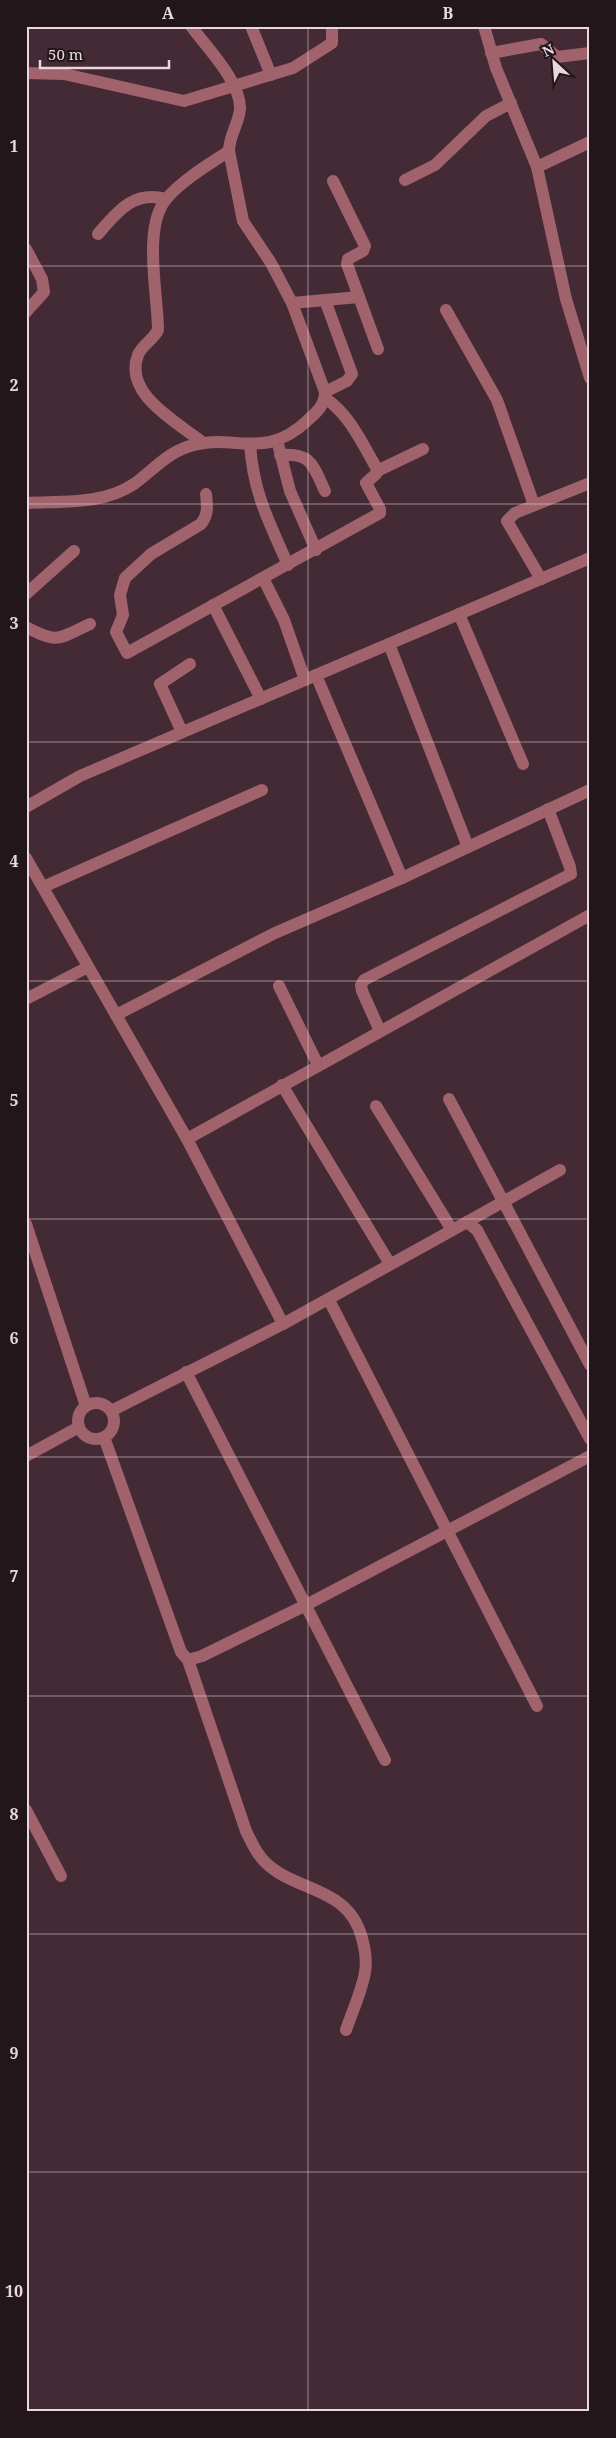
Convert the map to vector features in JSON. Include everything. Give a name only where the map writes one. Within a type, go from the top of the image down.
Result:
[{"type":"street","points":[[191,26],[235,85],[240,113],[229,142],[229,151],[243,221],[271,263],[292,303],[325,395],[347,417],[377,471]]},
{"type":"street","points":[[251,26],[271,75]]},
{"type":"street","points":[[26,73],[64,74],[184,101],[293,68],[332,43],[332,26]]},
{"type":"street","points":[[484,26],[491,53],[537,166],[566,299],[590,378]]},
{"type":"street","points":[[491,53],[541,44],[557,57],[590,53]]},
{"type":"street","points":[[405,180],[435,165],[486,116],[511,103]]},
{"type":"street","points":[[537,166],[590,142]]},
{"type":"street","points":[[202,442],[153,404],[139,386],[136,375],[138,356],[158,330],[154,238],[157,216],[166,199],[181,185],[229,151]]},
{"type":"street","points":[[333,181],[366,249],[346,262],[378,349]]},
{"type":"street","points":[[98,234],[118,210],[130,202],[151,198],[166,199]]},
{"type":"street","points":[[26,249],[42,278],[44,292],[26,312]]},
{"type":"street","points":[[292,303],[359,297]]},
{"type":"street","points":[[26,503],[94,499],[112,494],[132,485],[172,455],[202,442],[261,444],[277,440],[303,425],[320,409],[325,395],[347,381],[352,374],[325,300]]},
{"type":"street","points":[[446,310],[496,400],[534,505]]},
{"type":"street","points":[[277,440],[290,492],[316,550]]},
{"type":"street","points":[[250,444],[251,466],[258,497],[288,565]]},
{"type":"street","points":[[206,494],[208,510],[206,518],[201,524],[151,554],[125,578],[120,596],[123,615],[116,630],[116,635],[127,653],[380,513],[366,483],[377,471],[424,449]]},
{"type":"street","points":[[280,455],[299,454],[310,462],[325,491]]},
{"type":"street","points":[[541,579],[508,521],[515,513],[590,483]]},
{"type":"street","points":[[26,594],[74,551]]},
{"type":"street","points":[[26,807],[80,776],[590,558]]},
{"type":"street","points":[[263,578],[311,678],[402,878]]},
{"type":"street","points":[[213,605],[261,699]]},
{"type":"street","points":[[458,614],[523,764]]},
{"type":"street","points":[[26,627],[48,638],[55,638],[90,624]]},
{"type":"street","points":[[389,644],[468,847]]},
{"type":"street","points":[[182,732],[160,684],[190,664]]},
{"type":"street","points":[[43,887],[262,790]]},
{"type":"street","points":[[116,1015],[275,933],[402,878],[590,790]]},
{"type":"street","points":[[380,1031],[362,991],[361,985],[364,980],[571,874],[548,809]]},
{"type":"street","points":[[26,858],[187,1139],[283,1324]]},
{"type":"street","points":[[187,1139],[590,916]]},
{"type":"street","points":[[26,999],[88,966]]},
{"type":"street","points":[[279,986],[318,1065]]},
{"type":"street","points":[[282,1085],[390,1264]]},
{"type":"street","points":[[449,1099],[590,1365]]},
{"type":"street","points":[[376,1106],[452,1230]]},
{"type":"street","points":[[111,1411],[329,1300],[560,1170]]},
{"type":"street","points":[[467,1222],[477,1230],[590,1439]]},
{"type":"street","points":[[27,1230],[86,1406]]},
{"type":"street","points":[[329,1300],[449,1530],[537,1706]]},
{"type":"street","points":[[186,1372],[385,1760]]},
{"type":"street","points":[[96,1403],[111,1411],[114,1416],[112,1428],[104,1437],[92,1439],[81,1432],[79,1415],[86,1406],[96,1403]]},
{"type":"street","points":[[26,1456],[79,1427]]},
{"type":"street","points":[[104,1437],[181,1652],[188,1660],[246,1832],[264,1861],[279,1872],[338,1901],[352,1915],[360,1931],[365,1949],[365,1972],[346,2030]]},
{"type":"street","points":[[188,1660],[202,1656],[306,1605],[590,1456]]},
{"type":"street","points":[[26,1810],[61,1876]]}]
